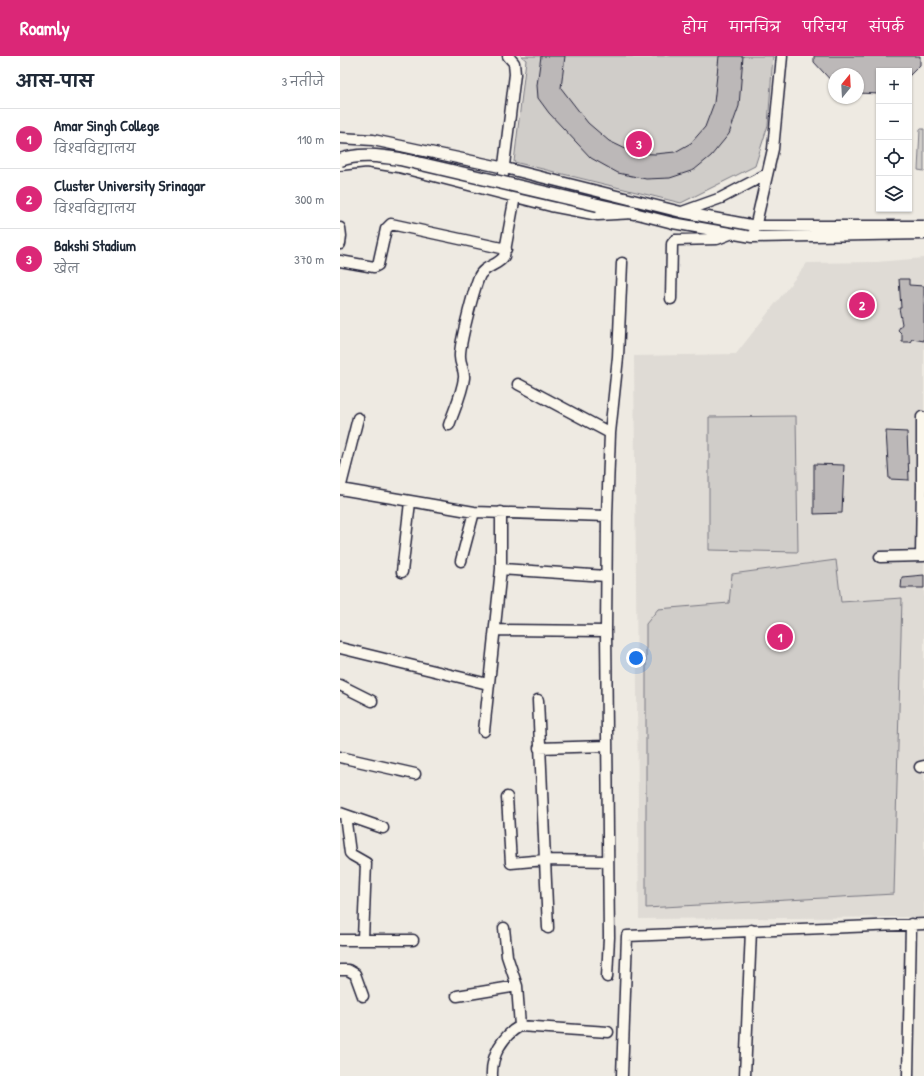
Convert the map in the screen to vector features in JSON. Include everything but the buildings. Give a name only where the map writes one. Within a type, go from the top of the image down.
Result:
[{"type":"main road","points":[[340,160],[361,156],[379,155],[634,213]]},
{"type":"street","points":[[501,192],[515,74],[514,63],[508,56]]},
{"type":"street","points":[[752,237],[756,226],[773,149],[782,56]]},
{"type":"street","points":[[340,138],[373,140],[504,168],[681,212],[756,226],[924,226]]},
{"type":"street","points":[[340,165],[366,162],[400,167],[598,215],[634,213],[730,234],[752,237],[924,234]]},
{"type":"street","points":[[681,212],[721,198],[767,174]]},
{"type":"street","points":[[449,425],[463,384],[464,372],[461,365],[460,352],[477,281],[485,269],[501,261],[506,249],[515,196]]},
{"type":"street","points":[[340,261],[374,267],[378,265],[386,229],[391,224],[506,249]]},
{"type":"street","points":[[340,228],[342,236],[340,244]]},
{"type":"street","points":[[671,299],[672,248],[675,240],[717,239],[730,234]]},
{"type":"street","points":[[607,977],[609,937],[606,631],[607,516],[610,433],[618,357],[622,263]]},
{"type":"street","points":[[518,384],[610,433]]},
{"type":"street","points":[[880,558],[922,556],[922,417]]},
{"type":"street","points":[[358,418],[340,489],[474,512],[607,516]]},
{"type":"street","points":[[340,446],[350,450]]},
{"type":"street","points":[[402,572],[410,502]]},
{"type":"street","points":[[462,561],[474,512]]},
{"type":"street","points":[[484,730],[488,684],[496,630],[501,569],[501,512]]},
{"type":"street","points":[[501,569],[606,576]]},
{"type":"street","points":[[496,630],[606,631]]},
{"type":"street","points":[[340,648],[348,648],[488,684]]},
{"type":"street","points":[[340,685],[372,700]]},
{"type":"street","points":[[538,700],[548,928]]},
{"type":"street","points":[[539,748],[607,746]]},
{"type":"street","points":[[340,757],[414,774]]},
{"type":"street","points":[[507,797],[511,863],[544,860],[608,861]]},
{"type":"street","points":[[363,939],[366,863],[352,856],[350,853],[343,814],[383,828]]},
{"type":"street","points":[[908,1076],[911,924]]},
{"type":"street","points":[[622,1076],[626,936],[924,924]]},
{"type":"street","points":[[504,928],[507,956],[517,986],[520,1026]]},
{"type":"street","points":[[745,1076],[751,930]]},
{"type":"street","points":[[340,940],[413,940]]},
{"type":"street","points":[[340,970],[348,970],[355,974],[363,996]]},
{"type":"street","points":[[457,996],[517,986]]},
{"type":"street","points":[[492,1076],[494,1056],[506,1036],[520,1026],[608,1032]]},
{"type":"shaded area","points":[[521,56],[773,56],[768,125],[755,166],[681,203],[514,162],[526,60]]},
{"type":"shaded area","points":[[920,129],[924,129],[924,171],[918,170]]},
{"type":"shaded area","points":[[924,258],[924,917],[639,919],[634,356],[736,354],[807,263],[877,262]]},
{"type":"shaded area","points":[[796,416],[798,552],[709,550],[709,417]]},
{"type":"shaded area","points":[[836,560],[841,602],[902,598],[894,894],[646,908],[646,624],[658,609],[729,603],[732,574]]},
{"type":"place","name":"Bakshi Stadium","points":[[639,144]]},
{"type":"place","name":"Cluster University Srinagar","points":[[862,305]]},
{"type":"place","name":"Amar Singh College","points":[[780,637]]}]
